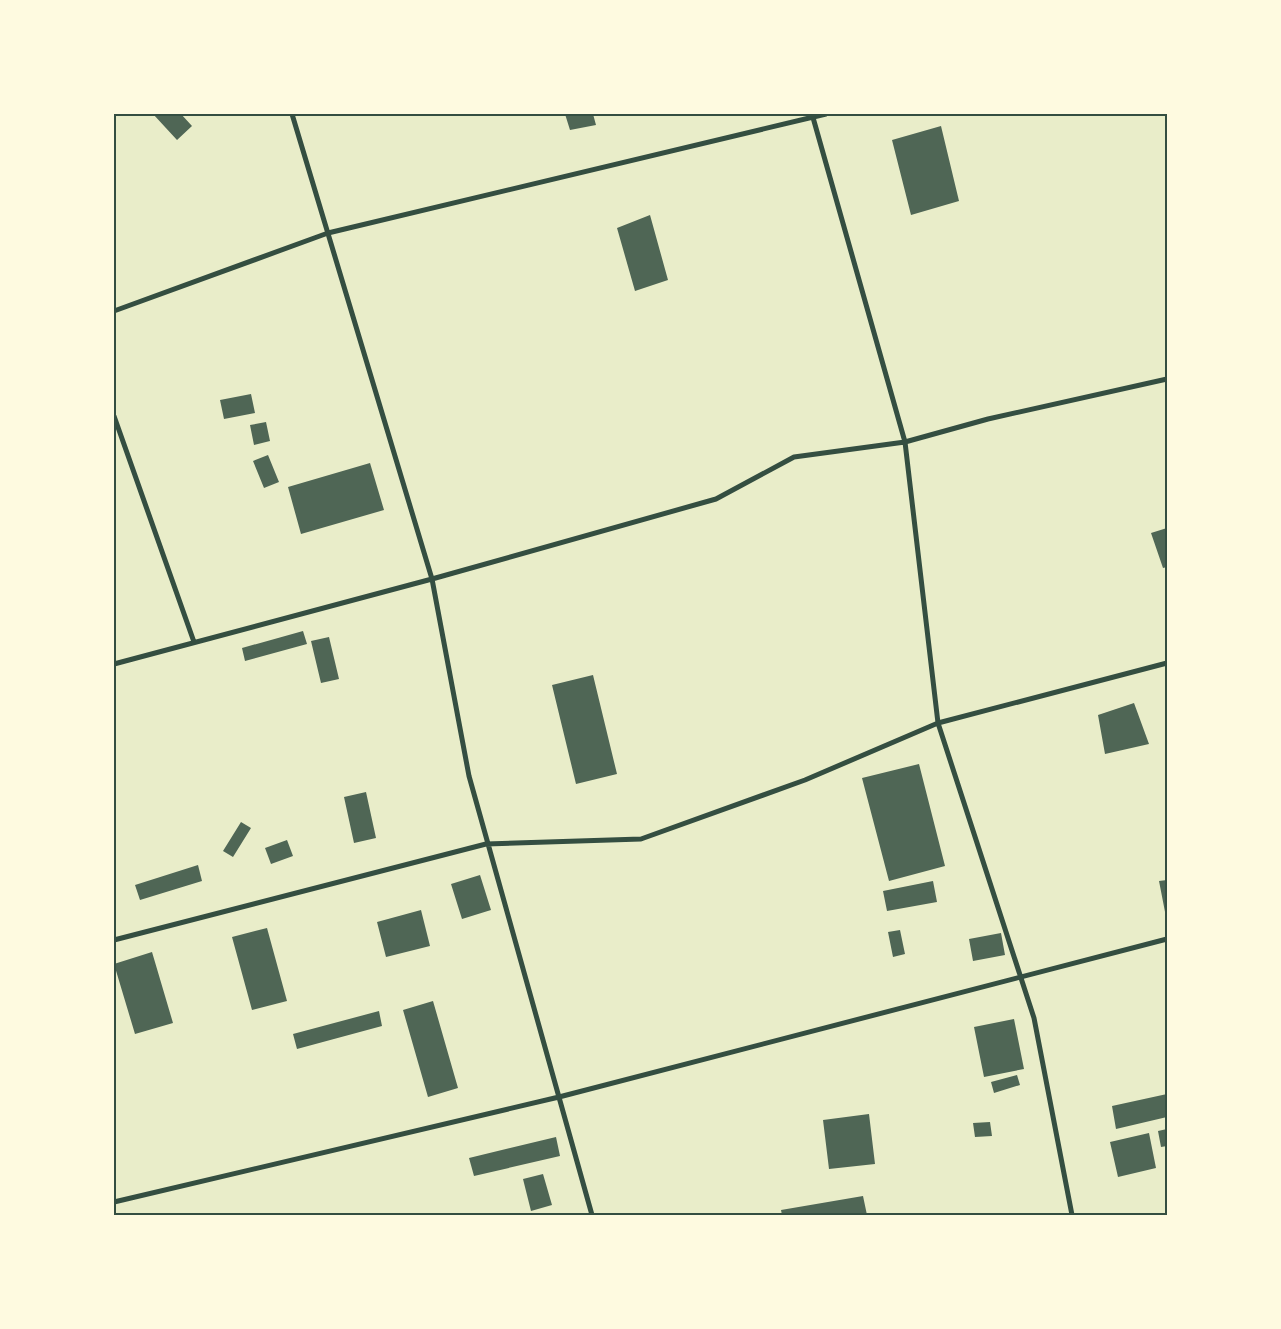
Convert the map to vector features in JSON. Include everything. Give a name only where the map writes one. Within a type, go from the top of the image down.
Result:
[{"type":"street","points":[[292,114],[432,579],[469,776],[486,844],[592,1215]]},
{"type":"street","points":[[114,311],[328,233],[813,115],[826,114]]},
{"type":"street","points":[[813,115],[905,442],[938,723],[1034,1018],[1072,1215]]},
{"type":"street","points":[[114,664],[432,579],[716,499],[794,457],[905,442],[988,419],[1167,378]]},
{"type":"street","points":[[114,416],[194,642]]},
{"type":"street","points":[[114,940],[486,844],[641,839],[805,780],[938,723],[1167,663]]},
{"type":"street","points":[[114,1202],[559,1097],[1167,939]]},
{"type":"building","points":[[153,114],[181,114],[192,126],[177,140]]},
{"type":"building","points":[[565,114],[593,114],[596,125],[570,130]]},
{"type":"building","points":[[941,126],[959,201],[911,215],[892,140]]},
{"type":"building","points":[[650,215],[668,280],[635,291],[617,228]]},
{"type":"building","points":[[251,394],[255,413],[224,419],[220,400]]},
{"type":"building","points":[[266,422],[270,441],[254,445],[250,425]]},
{"type":"building","points":[[268,455],[279,482],[264,488],[253,461]]},
{"type":"building","points":[[370,463],[384,510],[301,534],[288,487]]},
{"type":"building","points":[[1167,528],[1167,567],[1163,568],[1151,533]]},
{"type":"building","points":[[303,631],[307,644],[245,661],[242,648]]},
{"type":"building","points":[[329,637],[339,679],[321,683],[311,641]]},
{"type":"building","points":[[593,675],[617,774],[576,784],[552,685]]},
{"type":"building","points":[[1134,703],[1149,744],[1105,754],[1098,715]]},
{"type":"building","points":[[919,764],[945,866],[889,881],[862,778]]},
{"type":"building","points":[[366,792],[376,838],[354,843],[344,797]]},
{"type":"building","points":[[241,822],[251,828],[233,857],[223,851]]},
{"type":"building","points":[[287,840],[293,856],[271,864],[265,848]]},
{"type":"building","points":[[198,865],[202,881],[140,900],[135,885]]},
{"type":"building","points":[[480,875],[491,910],[462,919],[451,884]]},
{"type":"building","points":[[1167,880],[1167,917],[1166,917],[1159,881]]},
{"type":"building","points":[[933,881],[937,902],[887,911],[883,891]]},
{"type":"building","points":[[421,910],[430,946],[386,957],[377,922]]},
{"type":"building","points":[[267,928],[287,1001],[252,1010],[232,937]]},
{"type":"building","points":[[900,930],[905,954],[893,957],[888,932]]},
{"type":"building","points":[[1001,933],[1005,955],[973,961],[969,939]]},
{"type":"building","points":[[152,952],[173,1023],[135,1034],[114,964]]},
{"type":"building","points":[[433,1001],[458,1088],[428,1097],[403,1010]]},
{"type":"building","points":[[379,1011],[382,1026],[297,1049],[293,1034]]},
{"type":"building","points":[[1014,1019],[1024,1069],[984,1077],[974,1027]]},
{"type":"building","points":[[1017,1075],[1020,1085],[994,1093],[991,1082]]},
{"type":"building","points":[[1167,1094],[1167,1117],[1116,1129],[1112,1106]]},
{"type":"building","points":[[869,1114],[875,1164],[829,1169],[823,1120]]},
{"type":"building","points":[[990,1122],[992,1136],[975,1137],[973,1123]]},
{"type":"building","points":[[1167,1129],[1167,1146],[1161,1147],[1158,1131]]},
{"type":"building","points":[[1149,1133],[1156,1168],[1118,1177],[1110,1142]]},
{"type":"building","points":[[556,1137],[560,1156],[474,1176],[469,1158]]},
{"type":"building","points":[[543,1174],[552,1205],[531,1211],[523,1179]]},
{"type":"building","points":[[863,1196],[867,1215],[782,1215],[781,1210]]}]
